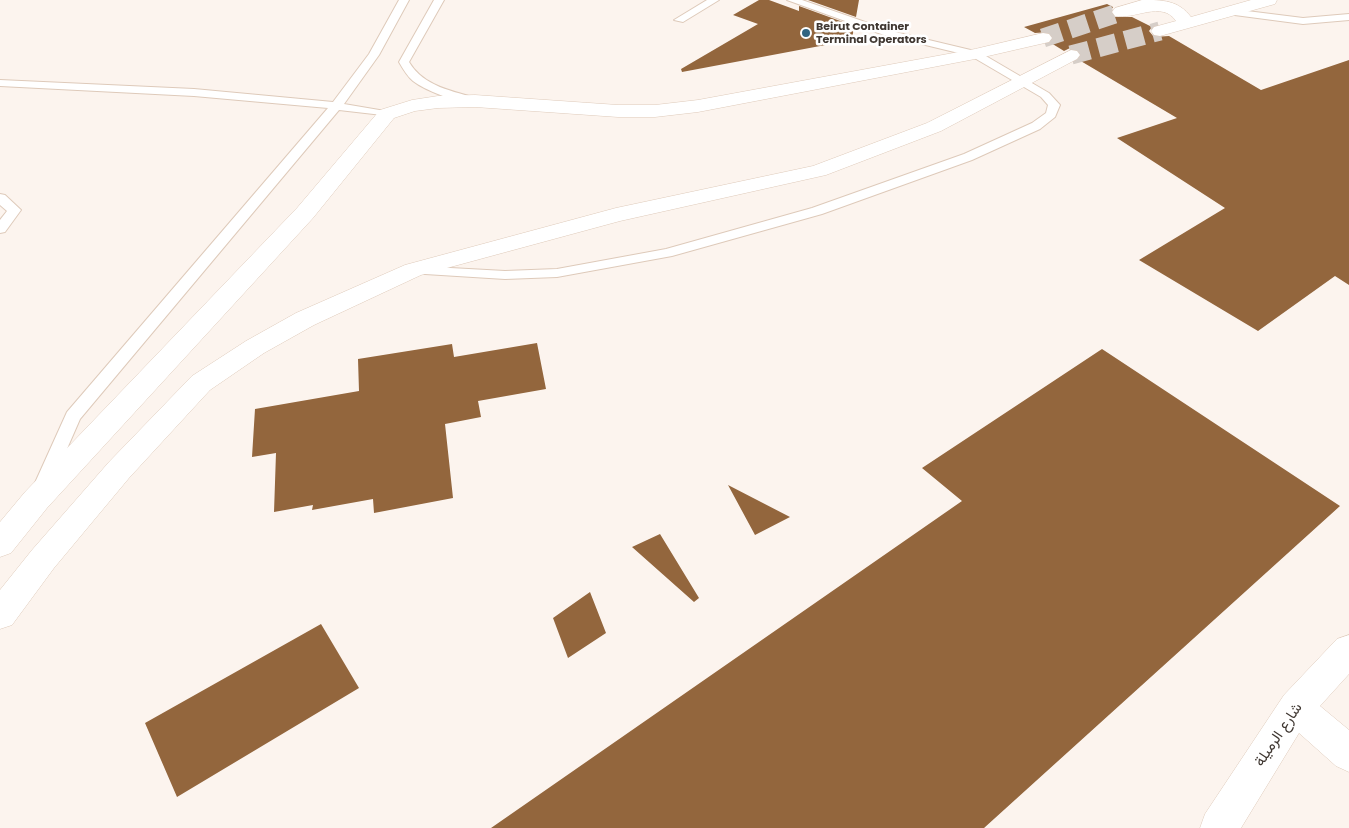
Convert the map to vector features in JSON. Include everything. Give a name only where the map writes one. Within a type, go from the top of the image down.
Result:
[{"type":"street","points":[[1160,31],[1270,0]]},
{"type":"street","points":[[1121,12],[1157,1],[1177,11],[1184,17],[1185,23]]},
{"type":"street","points":[[0,544],[36,500],[305,213],[387,114],[412,106],[438,102],[475,101],[581,110],[655,110],[698,106],[975,54],[1043,38]]},
{"type":"street","points":[[0,615],[43,560],[119,470],[201,382],[255,347],[305,320],[413,270],[616,215],[818,171],[934,127],[1072,55]]},
{"type":"street","name":"شارع الرميلة","points":[[1218,828],[1296,707],[1349,650]]},
{"type":"street","points":[[1296,707],[1349,754]]},
{"type":"lane","points":[[36,500],[73,416],[337,105],[374,55],[404,0]]},
{"type":"lane","points":[[439,0],[404,62],[409,74],[420,82],[475,101]]},
{"type":"lane","points":[[679,20],[714,0]]},
{"type":"lane","points":[[413,270],[505,275],[557,273],[600,267],[667,253],[817,211],[959,160],[1036,126],[1051,115],[1054,106],[1045,95],[975,54],[904,38],[792,0]]},
{"type":"lane","points":[[1231,12],[1303,21],[1349,17]]},
{"type":"lane","points":[[0,83],[253,97],[337,105],[387,114]]},
{"type":"lane","points":[[0,198],[14,210],[0,229]]},
{"type":"building","name":"Beirut Container Terminal Operators","points":[[759,0],[769,0],[799,11],[799,6],[854,26],[852,40],[682,72],[681,69],[758,24],[733,15]]},
{"type":"building","points":[[808,0],[859,0],[856,17]]},
{"type":"building","points":[[1107,4],[1113,7],[1110,12],[1114,17],[1132,17],[1152,27],[1149,31],[1154,37],[1169,36],[1261,90],[1349,60],[1349,285],[1335,276],[1258,331],[1139,260],[1225,208],[1117,138],[1177,118],[1079,60],[1082,55],[1077,49],[1070,48],[1064,51],[1051,43],[1054,38],[1049,32],[1035,33],[1024,27]]},
{"type":"building","points":[[537,343],[546,389],[478,401],[481,417],[445,424],[453,498],[374,513],[373,499],[312,510],[313,505],[274,512],[276,453],[252,457],[255,409],[359,391],[358,359],[452,344],[454,357]]},
{"type":"building","points":[[1102,349],[1340,506],[984,828],[491,828],[962,501],[922,468]]},
{"type":"building","points":[[728,485],[790,517],[755,535]]},
{"type":"building","points":[[660,534],[699,598],[694,602],[632,547]]},
{"type":"building","points":[[590,592],[606,633],[568,658],[553,618]]},
{"type":"building","points":[[321,624],[359,688],[177,797],[145,723]]},
{"type":"tunnel","points":[[1043,38],[1121,12]]},
{"type":"tunnel","points":[[1071,55],[1160,31]]},
{"type":"place","name":"Beirut Container Terminal Operators","points":[[806,33]]}]
